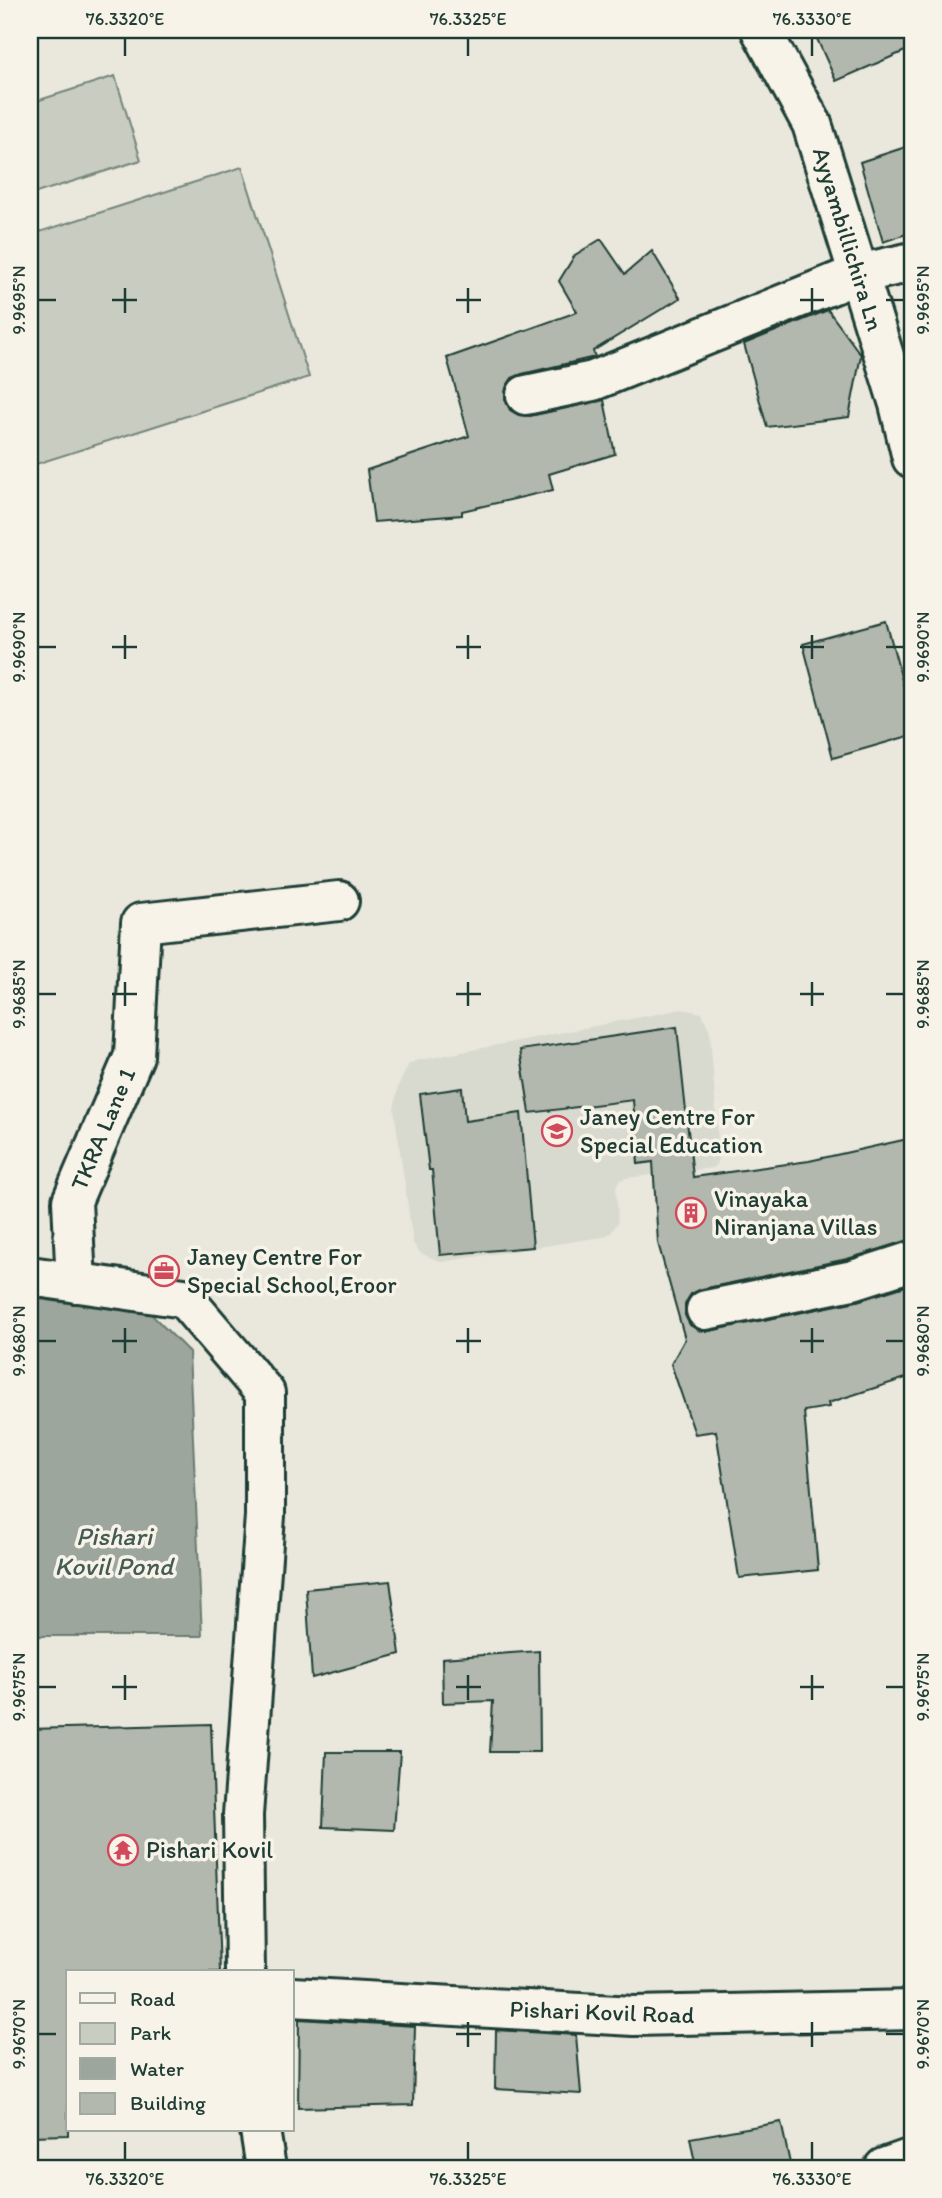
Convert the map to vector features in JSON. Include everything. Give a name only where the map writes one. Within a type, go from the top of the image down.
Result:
[{"type":"street","name":"Ayyambillichira Ln","points":[[761,30],[812,124],[899,404],[912,458]]},
{"type":"street","points":[[526,395],[593,381],[858,274],[912,262]]},
{"type":"street","name":"TKRA Lane 1","points":[[76,1283],[72,1201],[134,1056],[141,923],[339,901]]},
{"type":"street","points":[[706,1310],[853,1280],[912,1261]]},
{"type":"street","points":[[30,1276],[184,1298],[265,1393],[265,1516],[243,1815],[245,1970]]},
{"type":"street","name":"Pishari Kovil Road","points":[[294,1997],[634,2016],[912,2010]]},
{"type":"street","points":[[260,2132],[265,2168]]},
{"type":"street","points":[[884,2168],[912,2158]]},
{"type":"shaded area","name":"Janey Centre For Special Education","points":[[682,1009],[702,1013],[710,1031],[719,1153],[717,1165],[713,1168],[619,1181],[616,1186],[618,1222],[611,1233],[602,1237],[442,1262],[420,1253],[413,1243],[394,1109],[398,1087],[408,1065],[415,1061]]},
{"type":"green space","points":[[115,76],[141,160],[30,195],[30,103]]},
{"type":"green space","points":[[242,167],[309,377],[30,466],[30,235]]},
{"type":"water","name":"Pishari Kovil Pond","points":[[30,1298],[151,1314],[189,1352],[202,1636],[30,1636]]},
{"type":"building","points":[[813,30],[912,30],[912,48],[836,81]]},
{"type":"building","points":[[912,145],[912,232],[883,242],[860,162]]},
{"type":"building","points":[[601,239],[625,274],[652,251],[680,298],[593,351],[595,357],[512,378],[506,388],[505,399],[510,410],[519,415],[530,416],[604,400],[615,454],[549,474],[553,490],[462,511],[462,515],[374,522],[367,470],[469,436],[447,358],[577,312],[559,281],[575,255]]},
{"type":"building","points":[[828,310],[861,355],[849,417],[767,427],[744,344]]},
{"type":"building","points":[[886,621],[912,717],[912,735],[833,758],[803,644]]},
{"type":"building","points":[[677,1027],[693,1177],[809,1161],[912,1138],[912,1240],[847,1259],[702,1289],[691,1294],[685,1304],[685,1315],[690,1325],[700,1331],[710,1331],[857,1301],[912,1284],[912,1376],[828,1403],[829,1407],[804,1411],[818,1570],[739,1578],[716,1431],[695,1434],[671,1364],[685,1339],[658,1243],[653,1162],[638,1164],[633,1100],[530,1113],[520,1050]]},
{"type":"building","points":[[462,1088],[465,1121],[521,1113],[533,1247],[440,1255],[432,1170],[429,1170],[420,1094]]},
{"type":"building","points":[[390,1581],[400,1654],[312,1678],[306,1589]]},
{"type":"building","points":[[539,1651],[540,1752],[490,1752],[493,1701],[443,1703],[442,1658]]},
{"type":"building","name":"Pishari Kovil","points":[[211,1724],[220,1970],[66,1970],[68,2135],[30,2136],[30,1729]]},
{"type":"building","points":[[326,1752],[400,1752],[394,1830],[323,1827]]},
{"type":"building","points":[[299,2019],[415,2026],[413,2105],[298,2108]]},
{"type":"building","points":[[496,2030],[576,2035],[581,2094],[495,2089]]},
{"type":"building","points":[[781,2122],[791,2168],[696,2168],[690,2138]]},
{"type":"place","name":"Janey Centre For Special Education","points":[[557,1131]]},
{"type":"place","name":"Vinayaka Niranjana Villas","points":[[691,1213]]},
{"type":"place","name":"Janey Centre For Special School,Eroor","points":[[164,1271]]},
{"type":"place","name":"Pishari Kovil","points":[[123,1850]]}]
